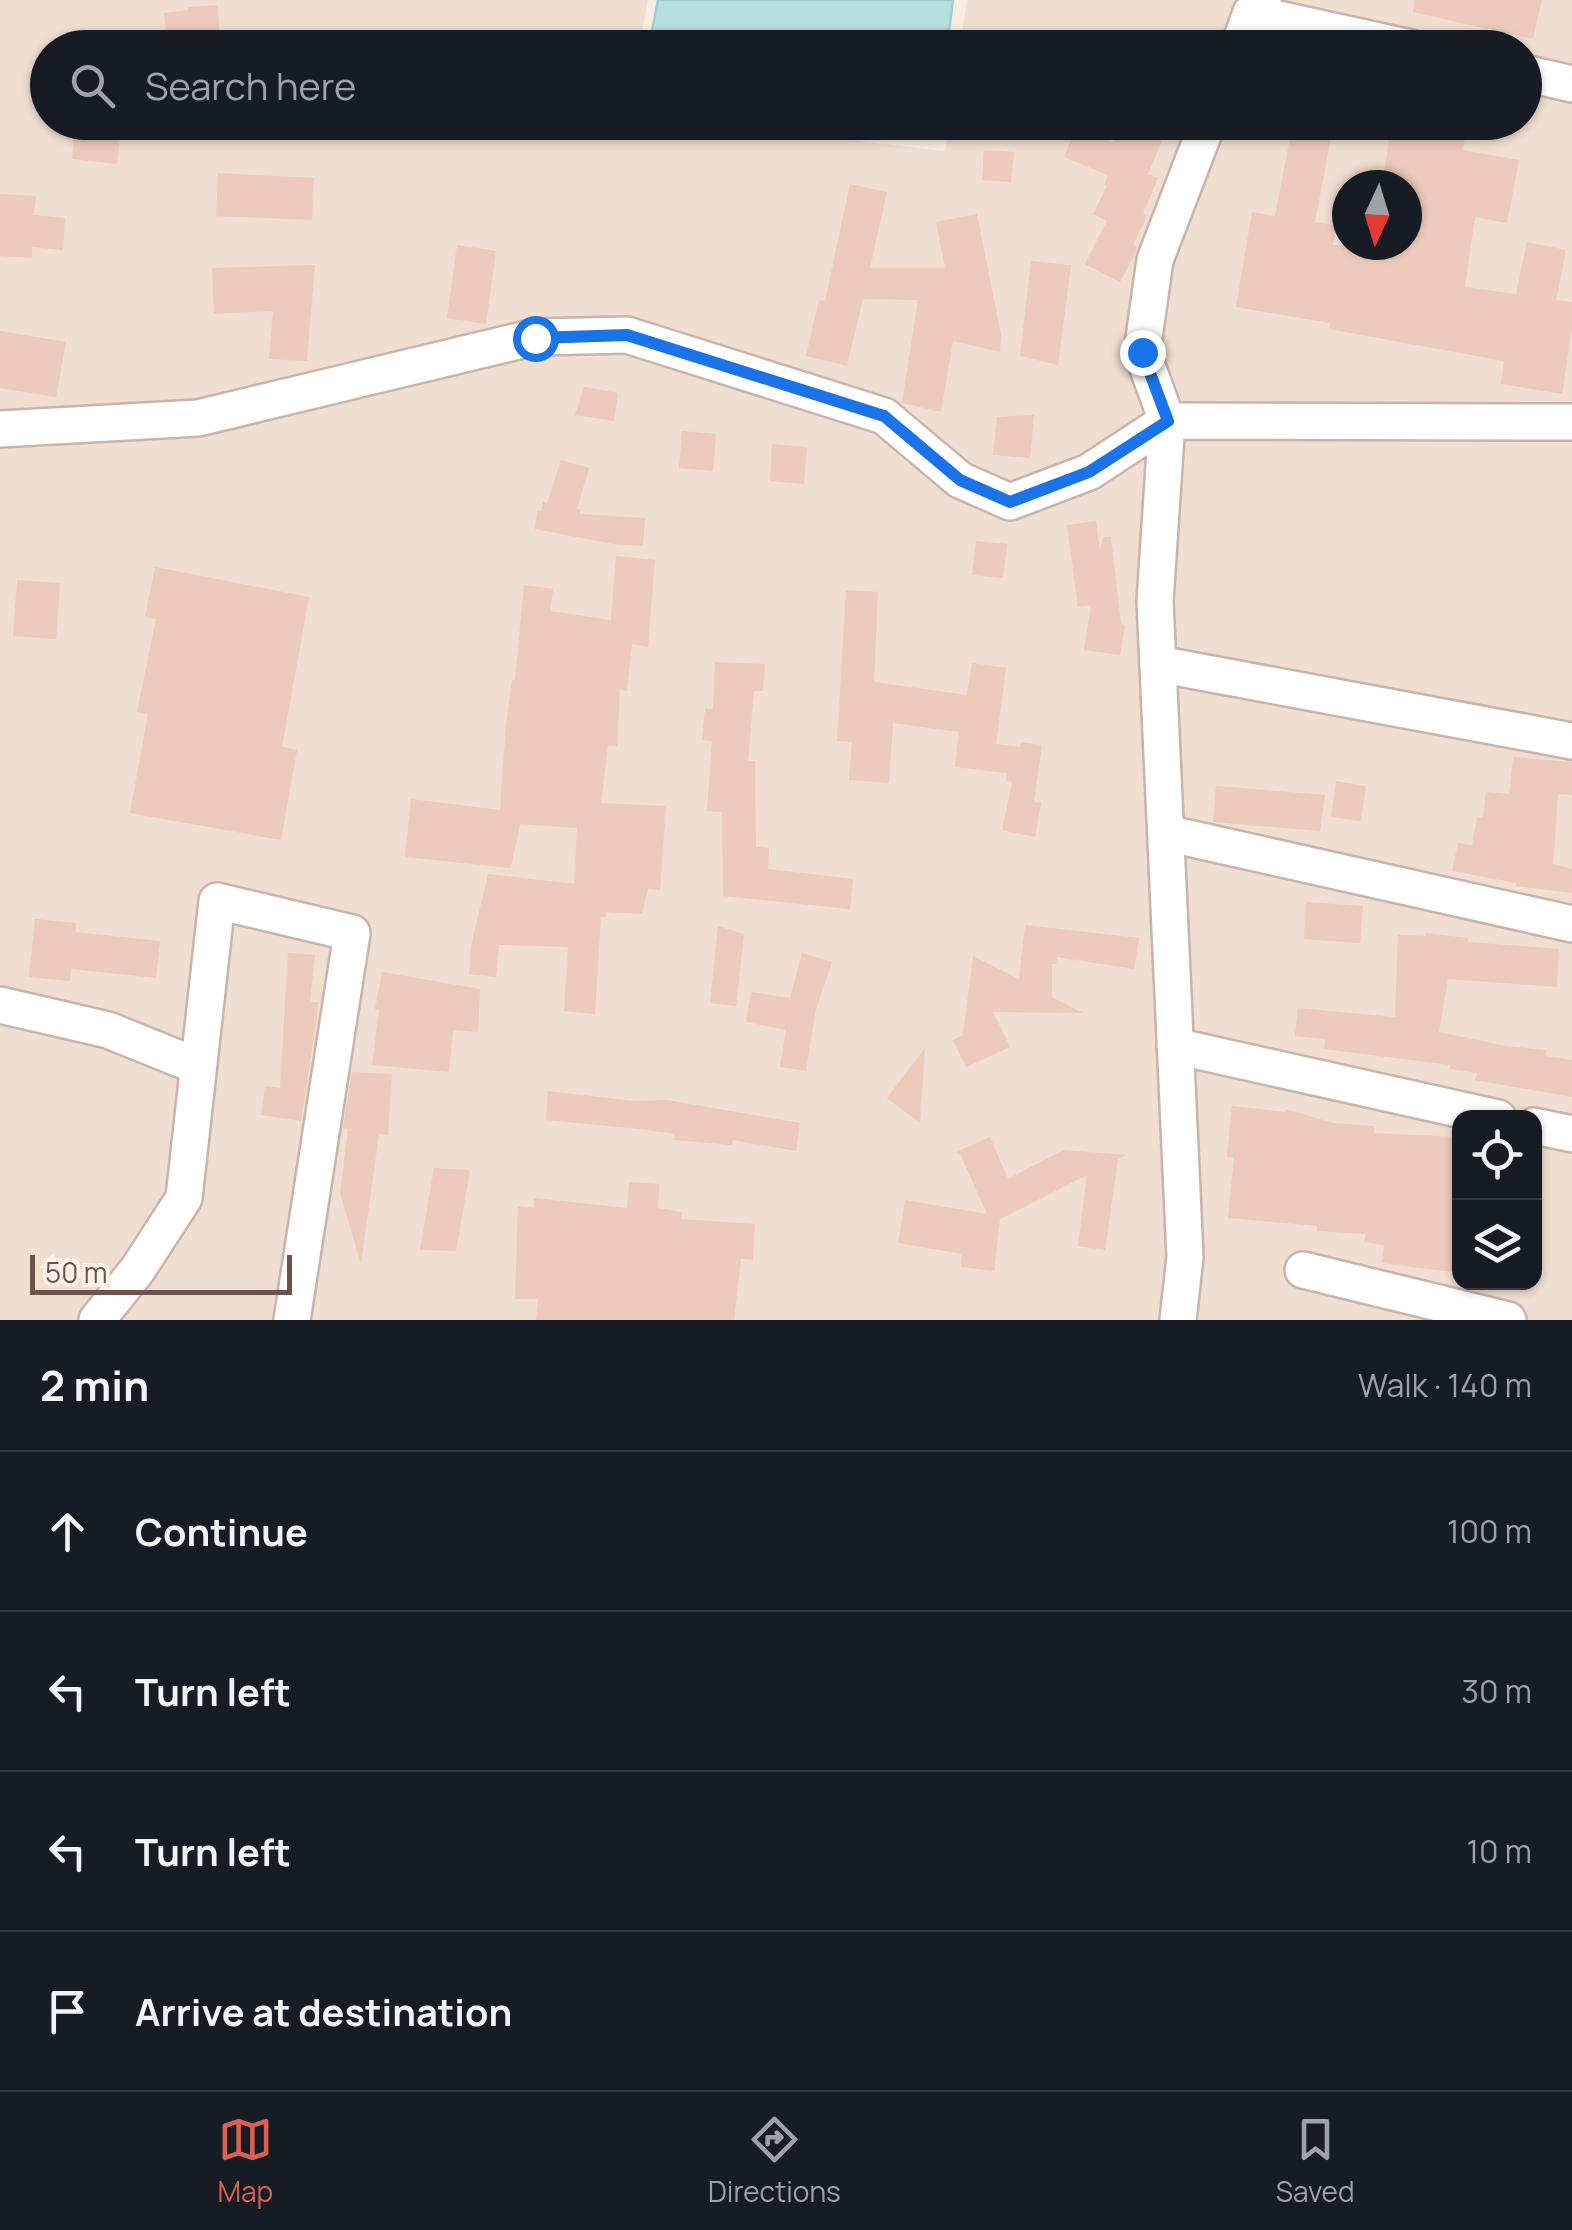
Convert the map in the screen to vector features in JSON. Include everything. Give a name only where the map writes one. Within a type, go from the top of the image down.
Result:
[{"type":"street","points":[[1246,30],[1257,6],[1345,30]]},
{"type":"street","points":[[1542,77],[1572,84]]},
{"type":"street","points":[[1178,1320],[1185,1257],[1155,602],[1168,421],[1142,352],[1154,260],[1201,140]]},
{"type":"street","points":[[0,429],[198,418],[535,338],[627,335],[884,416],[960,480],[1010,502],[1089,472],[1168,421],[1572,422]]},
{"type":"street","points":[[1158,664],[1572,740]]},
{"type":"street","points":[[1166,833],[1572,924]]},
{"type":"street","points":[[97,1320],[138,1269],[184,1198],[217,901],[352,934],[292,1320]]},
{"type":"street","points":[[0,1005],[108,1030],[197,1066]]},
{"type":"street","points":[[1175,1046],[1462,1110]]},
{"type":"street","points":[[1542,1128],[1572,1134]]},
{"type":"street","points":[[1303,1270],[1508,1320]]},
{"type":"shaded area","points":[[0,0],[648,0],[642,30],[30,30],[30,140],[849,140],[945,151],[947,140],[1542,140],[1542,30],[963,30],[967,0],[1572,0],[1572,1320],[0,1320]]},
{"type":"water","points":[[658,0],[953,0],[949,30],[652,30]]},
{"type":"building","points":[[1414,0],[1542,0],[1535,30],[1493,30],[1413,12]]},
{"type":"building","points":[[218,5],[219,30],[166,30],[164,13]]},
{"type":"building","points":[[74,140],[120,140],[117,164],[72,159]]},
{"type":"building","points":[[1071,140],[1162,140],[1148,174],[1158,178],[1143,214],[1147,216],[1133,245],[1137,247],[1135,254],[1120,282],[1085,264],[1107,221],[1093,214],[1107,186],[1104,185],[1108,175],[1064,157]]},
{"type":"building","points":[[1290,140],[1331,140],[1315,222],[1332,225],[1332,260],[1422,260],[1422,170],[1384,170],[1389,140],[1465,140],[1463,150],[1519,160],[1507,223],[1475,217],[1465,287],[1516,294],[1527,242],[1566,250],[1556,300],[1572,302],[1562,394],[1501,384],[1504,361],[1329,329],[1330,323],[1236,307],[1252,212],[1275,216]]},
{"type":"building","points":[[984,150],[1014,152],[1011,182],[982,180]]},
{"type":"building","points":[[218,173],[314,178],[312,220],[216,216]]},
{"type":"building","points":[[850,184],[887,192],[870,268],[945,268],[936,222],[977,214],[1001,335],[1000,352],[953,341],[941,412],[902,403],[918,300],[863,299],[847,366],[806,356],[819,300],[825,301]]},
{"type":"building","points":[[0,194],[36,196],[34,215],[65,218],[63,250],[32,247],[32,258],[0,256]]},
{"type":"building","points":[[457,245],[496,251],[486,324],[447,318]]},
{"type":"building","points":[[1031,261],[1071,265],[1058,365],[1020,356]]},
{"type":"building","points":[[315,265],[307,361],[269,359],[273,311],[214,314],[212,268]]},
{"type":"building","points":[[0,331],[66,342],[56,397],[0,388]]},
{"type":"building","points":[[584,387],[618,393],[614,421],[575,415]]},
{"type":"building","points":[[1034,415],[1030,458],[993,455],[997,417]]},
{"type":"building","points":[[682,431],[716,434],[713,471],[679,468]]},
{"type":"building","points":[[772,444],[807,447],[804,484],[770,481]]},
{"type":"building","points":[[561,460],[589,468],[577,509],[580,514],[645,518],[643,546],[535,529],[537,511],[541,511],[543,502],[547,503]]},
{"type":"building","points":[[1096,521],[1100,551],[1103,537],[1111,537],[1121,624],[1125,625],[1120,655],[1084,650],[1091,605],[1078,607],[1067,525]]},
{"type":"building","points":[[976,541],[1007,544],[1003,578],[972,575]]},
{"type":"building","points":[[616,556],[655,560],[648,647],[632,644],[627,691],[620,690],[617,746],[608,746],[601,803],[666,806],[660,890],[648,889],[642,914],[606,912],[606,917],[601,917],[595,1014],[564,1011],[568,947],[499,945],[496,977],[469,974],[471,946],[488,874],[574,884],[577,828],[520,824],[511,868],[405,857],[411,799],[500,810],[506,725],[515,680],[524,585],[553,589],[550,611],[611,620]]},
{"type":"building","points":[[155,567],[309,597],[282,747],[297,750],[281,840],[130,813],[148,714],[137,712],[156,619],[145,617]]},
{"type":"building","points":[[17,580],[60,583],[56,639],[13,636]]},
{"type":"building","points":[[846,590],[878,592],[874,682],[967,695],[972,663],[1006,668],[996,744],[1042,745],[1034,802],[1041,803],[1035,837],[1002,830],[1012,782],[1006,781],[1007,773],[955,767],[959,732],[893,723],[889,783],[849,780],[852,742],[837,741]]},
{"type":"building","points":[[715,662],[765,664],[763,691],[754,691],[748,761],[755,761],[756,847],[769,848],[768,869],[853,879],[850,909],[723,896],[722,812],[707,811],[712,741],[702,740],[705,708],[713,709]]},
{"type":"building","points":[[1513,757],[1572,762],[1572,795],[1558,794],[1553,864],[1572,869],[1572,893],[1516,886],[1452,871],[1458,843],[1472,845],[1477,817],[1483,818],[1486,792],[1509,794]]},
{"type":"building","points":[[1336,781],[1366,786],[1361,821],[1331,817]]},
{"type":"building","points":[[1216,786],[1325,795],[1320,831],[1213,822]]},
{"type":"building","points":[[1306,902],[1363,906],[1360,943],[1304,939]]},
{"type":"building","points":[[35,919],[76,923],[75,932],[160,941],[156,978],[71,969],[70,981],[29,977]]},
{"type":"building","points":[[1025,925],[1139,938],[1134,969],[1057,957],[1056,964],[1052,964],[1052,997],[1083,1013],[993,1012],[1010,1047],[966,1067],[953,1040],[963,1035],[973,956],[1019,979]]},
{"type":"building","points":[[718,926],[744,934],[736,1006],[710,1003]]},
{"type":"building","points":[[1425,933],[1468,938],[1468,942],[1559,949],[1557,987],[1448,979],[1439,1032],[1546,1050],[1546,1056],[1572,1060],[1572,1097],[1475,1080],[1477,1073],[1450,1069],[1450,1065],[1324,1049],[1325,1039],[1295,1036],[1298,1008],[1395,1017],[1398,935]]},
{"type":"building","points":[[288,953],[315,955],[310,1002],[318,1002],[317,1017],[301,1121],[261,1115],[265,1086],[280,1088]]},
{"type":"building","points":[[802,953],[832,962],[816,1009],[806,1071],[780,1067],[786,1030],[746,1022],[751,992],[790,998]]},
{"type":"building","points":[[382,972],[480,989],[478,1032],[453,1030],[449,1072],[372,1065],[379,1010],[375,1009]]},
{"type":"building","points":[[925,1048],[920,1123],[887,1098]]},
{"type":"building","points":[[352,1072],[392,1074],[388,1135],[379,1134],[361,1264],[340,1193],[348,1129],[343,1128]]},
{"type":"building","points":[[548,1091],[633,1101],[667,1100],[800,1123],[796,1151],[733,1140],[732,1145],[674,1140],[675,1134],[546,1120]]},
{"type":"building","points":[[1232,1106],[1285,1112],[1286,1109],[1333,1123],[1374,1126],[1374,1133],[1452,1137],[1452,1272],[1382,1263],[1384,1245],[1364,1242],[1366,1234],[1228,1218],[1234,1158],[1227,1157]]},
{"type":"building","points":[[990,1137],[1008,1179],[1064,1150],[1127,1155],[1118,1159],[1105,1250],[1078,1246],[1087,1175],[1000,1219],[994,1271],[961,1267],[962,1254],[898,1243],[905,1200],[987,1214],[956,1152]]},
{"type":"building","points":[[434,1168],[470,1170],[456,1251],[420,1250]]},
{"type":"building","points":[[629,1182],[659,1184],[658,1208],[682,1212],[681,1219],[755,1224],[753,1260],[741,1259],[734,1320],[536,1320],[538,1299],[515,1299],[518,1206],[534,1208],[534,1198],[627,1208]]},
{"type":"route","points":[[535,338],[627,335],[884,416],[960,480],[1010,502],[1089,472],[1168,421],[1142,352]]}]
